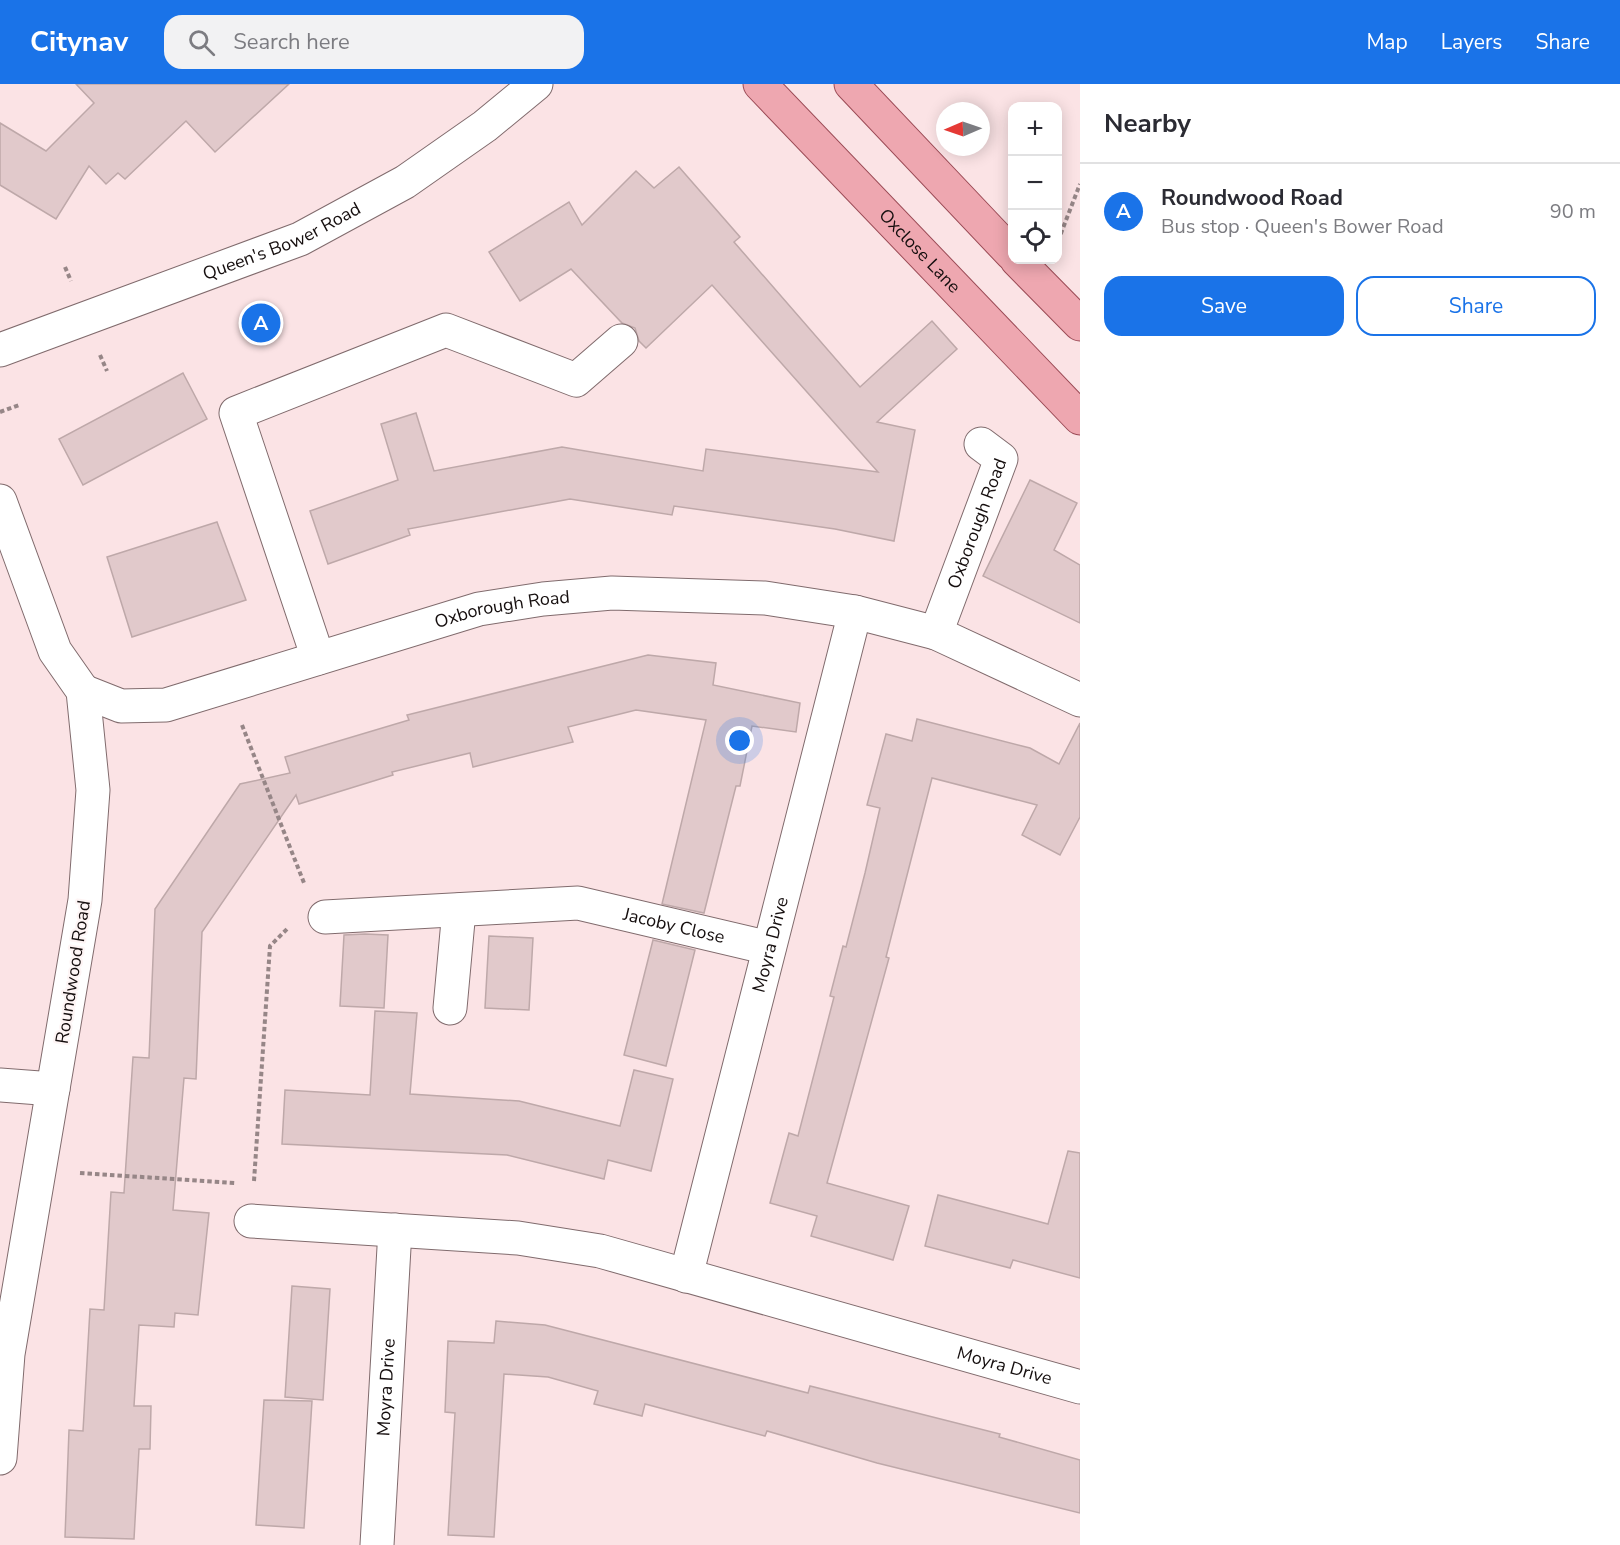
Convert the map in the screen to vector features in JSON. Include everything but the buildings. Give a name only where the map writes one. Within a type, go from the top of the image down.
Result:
[{"type":"main road","name":"Oxclose Lane","points":[[760,84],[1080,418]]},
{"type":"main road","points":[[851,84],[1008,250]]},
{"type":"main road","points":[[1021,264],[1080,324]]},
{"type":"street","name":"Queen's Bower Road","points":[[0,350],[300,239],[405,182],[485,126],[537,84]]},
{"type":"street","points":[[318,658],[236,413],[446,330],[576,380],[621,341]]},
{"type":"street","name":"Oxborough Road","points":[[936,633],[1000,459],[981,444]]},
{"type":"street","name":"Roundwood Road","points":[[0,501],[55,651],[82,691],[93,790],[85,900],[8,1354],[0,1458]]},
{"type":"street","name":"Oxborough Road","points":[[82,691],[121,706],[166,705],[479,609],[543,599],[612,593],[765,598],[855,612],[936,633],[1080,700]]},
{"type":"street","name":"Moyra Drive","points":[[686,1276],[855,612]]},
{"type":"street","name":"Jacoby Close","points":[[316,905],[459,910],[578,903],[769,948]]},
{"type":"street","points":[[450,1008],[459,910]]},
{"type":"street","points":[[0,1085],[53,1089]]},
{"type":"street","name":"Moyra Drive","points":[[251,1221],[518,1238],[600,1251],[1080,1387]]},
{"type":"street","name":"Moyra Drive","points":[[377,1545],[395,1230]]},
{"type":"path","points":[[1062,231],[1080,184]]},
{"type":"path","points":[[0,412],[18,405]]},
{"type":"path","points":[[227,686],[316,905]]},
{"type":"path","points":[[251,1221],[270,946],[292,924]]},
{"type":"path","points":[[39,1171],[253,1185]]},
{"type":"place","name":"Roundwood Road","points":[[261,323]]}]
